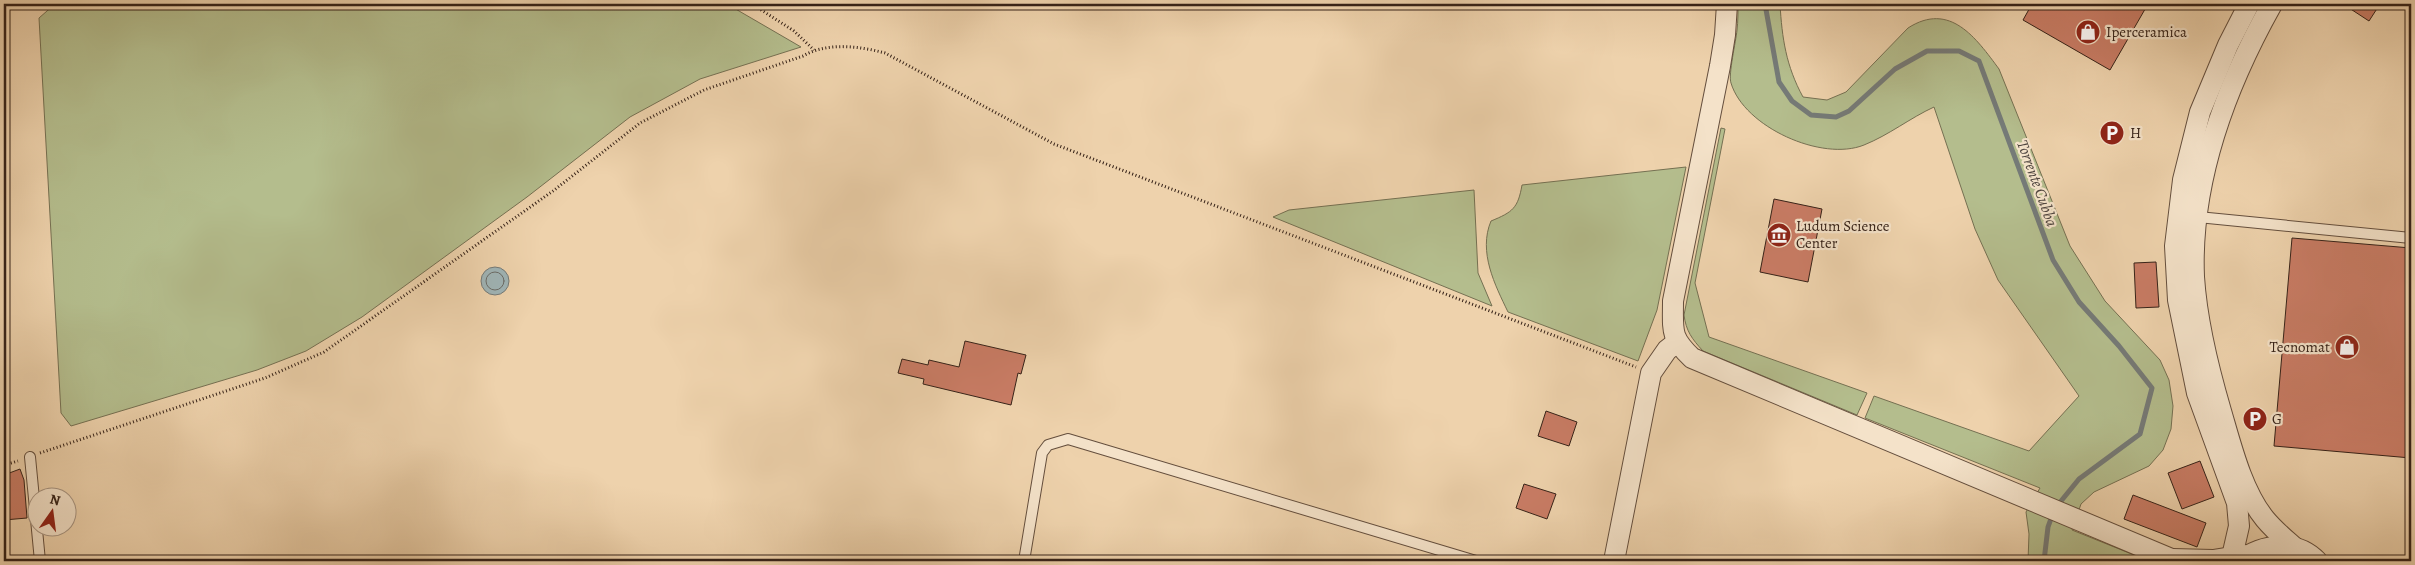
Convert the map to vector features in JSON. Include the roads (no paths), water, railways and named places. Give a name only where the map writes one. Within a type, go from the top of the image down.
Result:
[{"type":"street","points":[[1727,4],[1720,66],[1673,301],[1673,324],[1676,343],[1692,358],[2174,560],[2194,561],[2239,558],[2272,546],[2295,548]]},
{"type":"street","points":[[2239,558],[2237,503],[2197,393],[2178,300],[2176,246],[2184,180],[2200,112],[2224,53],[2249,4]]},
{"type":"street","points":[[2272,4],[2234,78],[2219,115],[2203,184],[2198,217],[2194,276],[2200,328],[2227,432],[2251,497],[2264,518],[2295,548],[2317,561]]},
{"type":"street","points":[[1614,561],[1651,373],[1667,350],[1676,343]]},
{"type":"lane","points":[[2198,217],[2411,238]]},
{"type":"lane","points":[[1024,561],[1042,453],[1048,445],[1068,439],[1476,561]]},
{"type":"lane","points":[[30,457],[40,561]]},
{"type":"water","points":[[495,267],[505,271],[509,281],[505,291],[495,295],[485,291],[481,281],[485,271]]},
{"type":"waterway","name":"Torrente Cubba","points":[[1765,4],[1779,82],[1792,101],[1811,115],[1836,117],[1849,111],[1895,69],[1927,51],[1959,51],[1979,61],[2053,260],[2079,302],[2119,346],[2152,388],[2140,434],[2079,479],[2057,506]]},
{"type":"waterway","name":"Torrente Cubba","points":[[2044,561],[2048,527],[2053,513]]},
{"type":"place","name":"Iperceramica","points":[[2088,32]]},
{"type":"place","name":"H","points":[[2112,133]]},
{"type":"place","name":"Ludum Science Center","points":[[1779,235]]},
{"type":"place","name":"Tecnomat","points":[[2347,347]]},
{"type":"place","name":"G","points":[[2255,419]]}]
